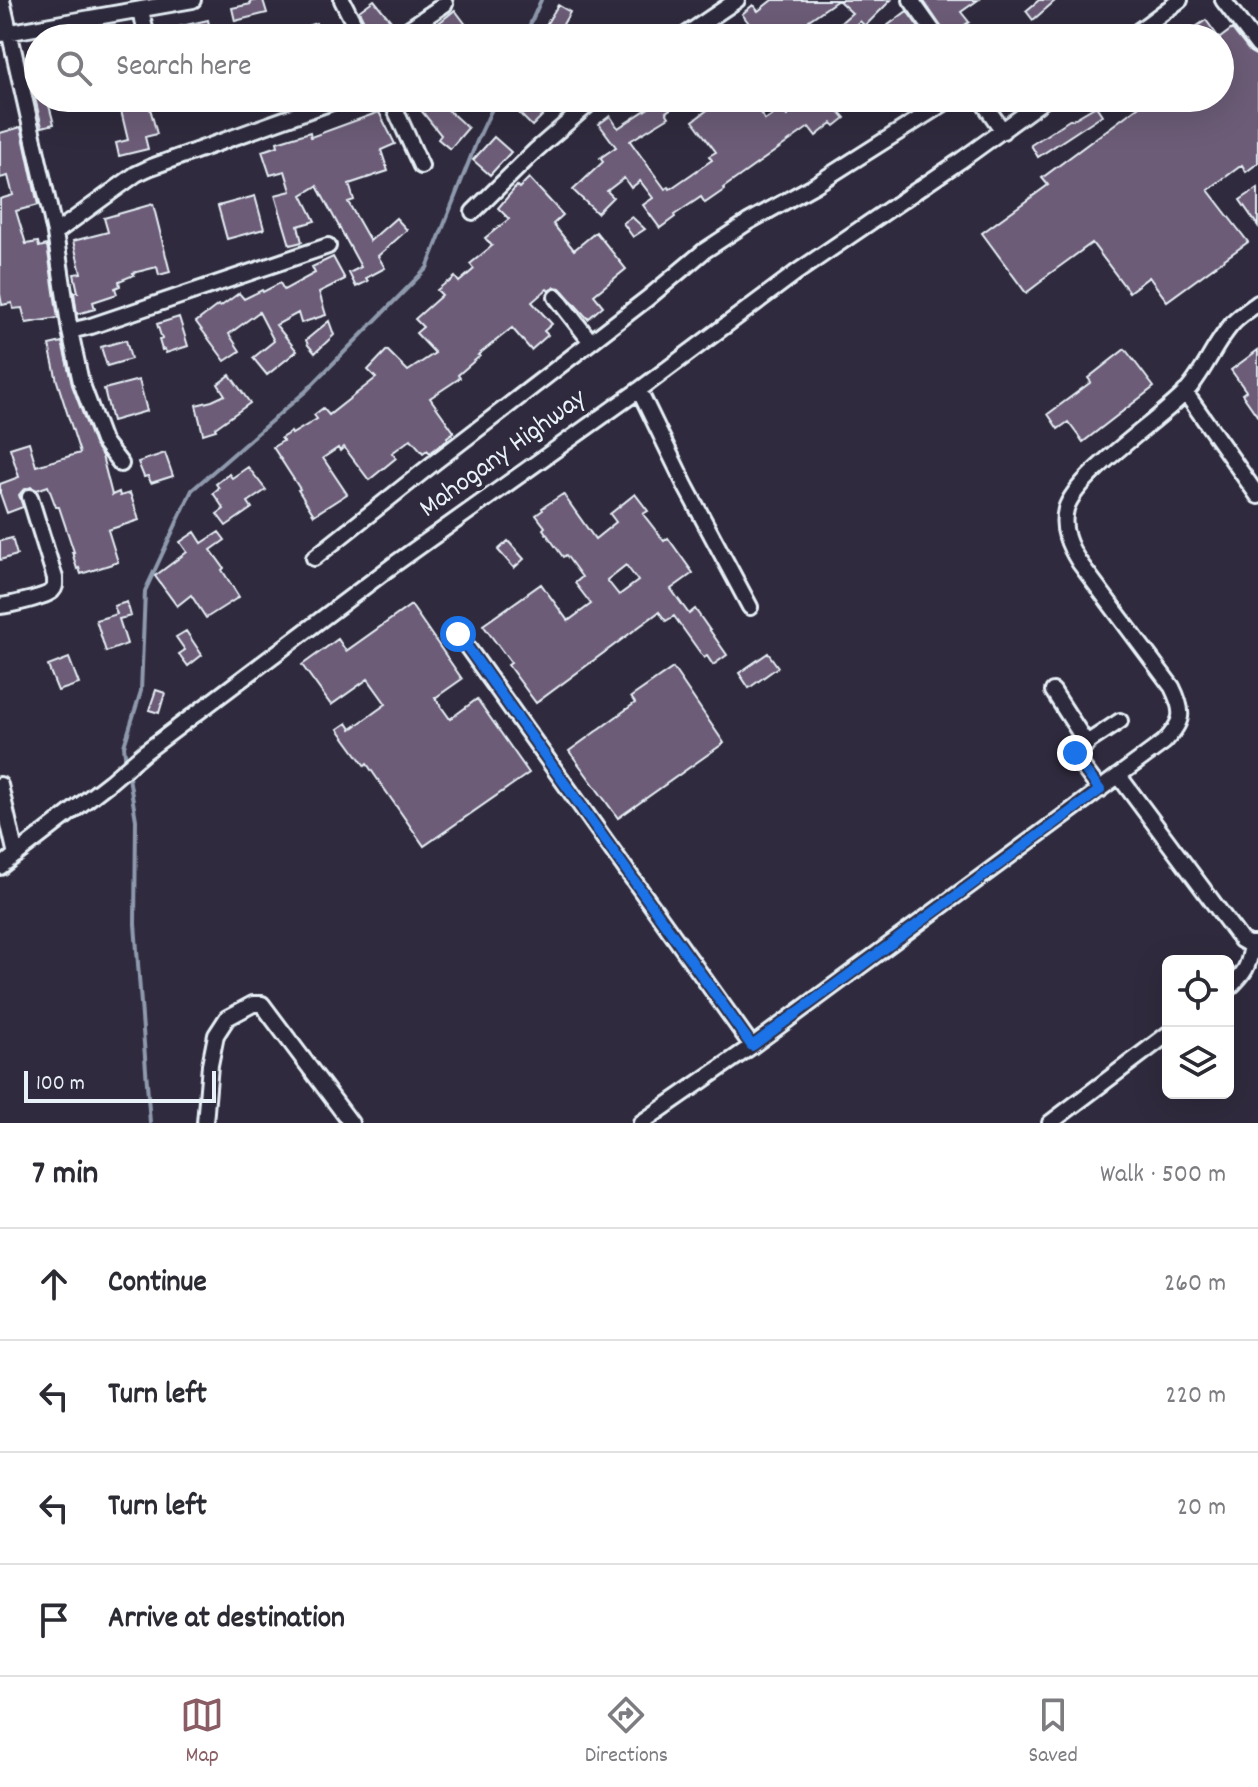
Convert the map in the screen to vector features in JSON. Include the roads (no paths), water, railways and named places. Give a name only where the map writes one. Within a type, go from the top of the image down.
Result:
[{"type":"street","points":[[2,0],[5,32],[24,108]]},
{"type":"street","points":[[45,24],[131,7],[193,0]]},
{"type":"street","points":[[342,0],[354,24]]},
{"type":"street","points":[[702,24],[737,0]]},
{"type":"street","points":[[911,0],[928,24]]},
{"type":"street","points":[[1223,0],[1258,46]]},
{"type":"street","points":[[1147,24],[1173,3]]},
{"type":"street","points":[[416,24],[445,4]]},
{"type":"street","points":[[25,112],[55,233],[81,382],[103,441],[121,464]]},
{"type":"street","points":[[55,233],[136,174],[304,112]]},
{"type":"street","points":[[396,112],[421,166]]},
{"type":"street","points":[[473,212],[580,112]]},
{"type":"street","points":[[314,558],[704,251],[930,112]]},
{"type":"street","points":[[990,112],[1003,131]]},
{"type":"street","name":"Mahogany Highway","points":[[0,867],[145,752],[396,563],[639,390],[797,272],[1028,112]]},
{"type":"street","points":[[70,331],[328,246]]},
{"type":"street","points":[[556,297],[591,342]]},
{"type":"street","points":[[641,1123],[752,1046],[1119,776],[1174,732],[1181,714],[1180,702],[1068,544],[1064,526],[1066,510],[1086,479],[1185,392],[1233,323],[1258,303]]},
{"type":"street","points":[[639,390],[750,607]]},
{"type":"street","points":[[1185,392],[1258,496]]},
{"type":"street","points":[[0,606],[50,592],[55,586],[30,497]]},
{"type":"street","points":[[458,634],[752,1046]]},
{"type":"street","points":[[1053,691],[1087,744]]},
{"type":"street","points":[[1100,790],[1076,758],[1076,750],[1120,721]]},
{"type":"street","points":[[1119,776],[1241,940],[1255,944],[1244,974],[1234,983]]},
{"type":"street","points":[[0,785],[16,855]]},
{"type":"street","points":[[1249,962],[1258,976]]},
{"type":"street","points":[[205,1123],[216,1035],[227,1018],[253,1004],[262,1004],[351,1123]]},
{"type":"street","points":[[1050,1123],[1162,1039]]},
{"type":"waterway","points":[[530,24],[541,0]]},
{"type":"waterway","points":[[126,763],[124,746],[141,691],[145,591],[192,490],[306,391],[427,268],[490,112]]},
{"type":"waterway","points":[[128,771],[136,820],[135,924],[150,1123]]}]
